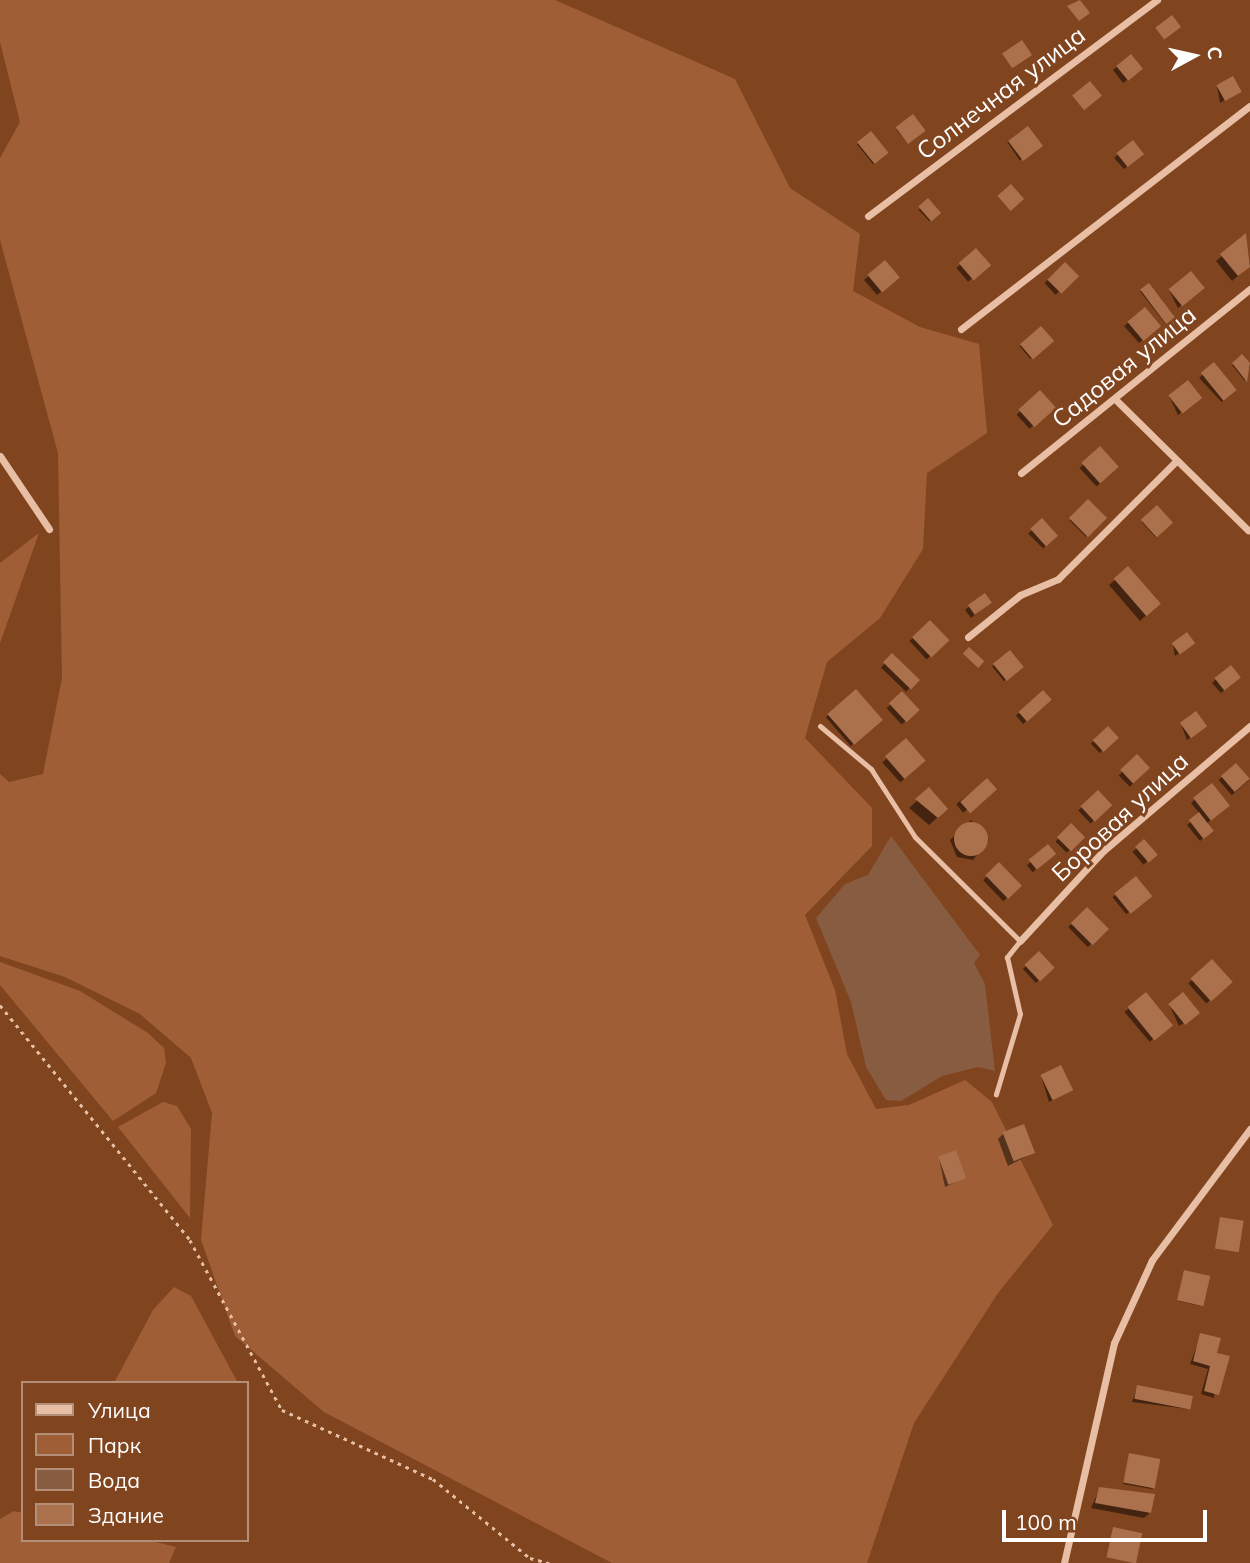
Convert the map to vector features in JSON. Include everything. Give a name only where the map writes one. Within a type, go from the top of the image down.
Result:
[{"type":"street","name":"Солнечная улица","points":[[868,216],[1157,0]]},
{"type":"street","points":[[961,329],[1250,106]]},
{"type":"street","name":"Садовая улица","points":[[1021,473],[1250,289]]},
{"type":"street","points":[[1115,399],[1248,530]]},
{"type":"street","points":[[0,456],[49,529]]},
{"type":"street","points":[[968,637],[1020,595],[1058,579],[1176,461]]},
{"type":"street","name":"Боровая улица","points":[[1020,941],[1103,851],[1250,726]]},
{"type":"street","points":[[1064,1563],[1114,1343],[1152,1260],[1250,1129]]},
{"type":"lane","points":[[820,726],[871,769],[915,837],[1020,941],[1007,957],[1020,1014],[996,1094]]},
{"type":"path","points":[[0,1005],[190,1240],[282,1410],[433,1479],[530,1558],[549,1563]]},
{"type":"green space","points":[[0,0],[555,0],[735,79],[790,188],[860,234],[853,291],[920,327],[979,344],[987,433],[927,473],[923,549],[880,618],[827,662],[805,738],[872,808],[872,846],[805,915],[835,990],[847,1054],[876,1109],[909,1105],[965,1080],[992,1102],[1053,1225],[998,1293],[914,1423],[867,1563],[612,1563],[324,1412],[235,1336],[201,1240],[212,1113],[191,1058],[140,1014],[65,977],[0,956],[0,774],[9,782],[43,774],[62,678],[58,453],[0,240],[0,158],[20,122],[0,42]]},
{"type":"green space","points":[[39,533],[0,643],[0,563]]},
{"type":"green space","points":[[0,962],[80,991],[148,1033],[164,1048],[166,1063],[156,1093],[113,1121],[0,985]]},
{"type":"green space","points":[[163,1102],[177,1106],[191,1129],[190,1218],[118,1127]]},
{"type":"green space","points":[[174,1287],[191,1296],[237,1381],[115,1381],[153,1310]]},
{"type":"green space","points":[[14,1511],[21,1513],[21,1542],[155,1542],[176,1547],[169,1563],[0,1563],[0,1519]]},
{"type":"water","points":[[891,836],[980,955],[974,963],[985,984],[995,1071],[978,1067],[942,1076],[901,1101],[886,1100],[866,1067],[851,1002],[816,918],[845,884],[868,875]]},
{"type":"building","points":[[1080,0],[1090,13],[1079,21],[1067,6]]},
{"type":"building","points":[[1172,15],[1181,27],[1164,40],[1155,28]]},
{"type":"building","points":[[1022,40],[1032,55],[1012,68],[1002,53]]},
{"type":"building","points":[[1131,54],[1143,69],[1128,81],[1116,66]]},
{"type":"building","points":[[1233,76],[1242,92],[1225,101],[1216,85]]},
{"type":"building","points":[[1090,81],[1102,96],[1084,110],[1072,95]]},
{"type":"building","points":[[913,114],[926,131],[908,144],[895,127]]},
{"type":"building","points":[[1028,126],[1043,146],[1023,161],[1008,141]]},
{"type":"building","points":[[871,131],[889,153],[875,164],[857,142]]},
{"type":"building","points":[[1133,140],[1144,154],[1128,167],[1116,153]]},
{"type":"building","points":[[1011,184],[1024,199],[1011,211],[997,196]]},
{"type":"building","points":[[928,198],[941,213],[931,222],[918,207]]},
{"type":"building","points":[[1246,233],[1250,267],[1238,276],[1220,254]]},
{"type":"building","points":[[976,248],[991,265],[974,280],[959,263]]},
{"type":"building","points":[[885,260],[900,278],[882,292],[867,275]]},
{"type":"building","points":[[1065,262],[1079,276],[1061,294],[1047,280]]},
{"type":"building","points":[[1191,271],[1205,288],[1182,306],[1168,289]]},
{"type":"building","points":[[1149,283],[1178,321],[1169,328],[1140,290]]},
{"type":"building","points":[[1145,307],[1161,326],[1143,341],[1127,322]]},
{"type":"building","points":[[1041,326],[1054,341],[1033,359],[1020,344]]},
{"type":"building","points":[[1242,354],[1250,363],[1247,382],[1232,363]]},
{"type":"building","points":[[1214,362],[1237,390],[1223,401],[1201,373]]},
{"type":"building","points":[[1188,380],[1202,398],[1182,414],[1168,395]]},
{"type":"building","points":[[1040,390],[1056,408],[1035,427],[1018,409]]},
{"type":"building","points":[[1100,446],[1119,467],[1100,484],[1081,463]]},
{"type":"building","points":[[1088,499],[1107,518],[1088,537],[1069,518]]},
{"type":"building","points":[[1157,505],[1173,523],[1157,538],[1141,520]]},
{"type":"building","points":[[1042,518],[1058,536],[1046,547],[1030,529]]},
{"type":"building","points":[[1128,566],[1161,604],[1146,616],[1114,578]]},
{"type":"building","points":[[985,593],[992,603],[975,615],[968,605]]},
{"type":"building","points":[[930,620],[949,640],[931,658],[912,637]]},
{"type":"building","points":[[1187,632],[1195,643],[1180,654],[1172,643]]},
{"type":"building","points":[[969,647],[984,661],[978,668],[963,654]]},
{"type":"building","points":[[1010,650],[1024,667],[1007,681],[993,664]]},
{"type":"building","points":[[892,653],[920,680],[911,689],[883,662]]},
{"type":"building","points":[[1231,665],[1241,678],[1224,691],[1214,678]]},
{"type":"building","points":[[856,689],[883,720],[854,745],[827,714]]},
{"type":"building","points":[[1043,690],[1052,700],[1027,722],[1018,712]]},
{"type":"building","points":[[902,691],[920,710],[907,722],[889,703]]},
{"type":"building","points":[[1196,711],[1207,726],[1191,738],[1180,723]]},
{"type":"building","points":[[1108,726],[1119,738],[1104,752],[1093,740]]},
{"type":"building","points":[[906,738],[926,761],[905,779],[885,756]]},
{"type":"building","points":[[1137,754],[1150,768],[1133,784],[1120,770]]},
{"type":"building","points":[[1236,763],[1250,779],[1235,792],[1221,776]]},
{"type":"building","points":[[987,778],[997,789],[970,813],[960,802]]},
{"type":"building","points":[[1212,783],[1230,806],[1211,821],[1193,798]]},
{"type":"building","points":[[929,787],[948,809],[938,818],[915,799]]},
{"type":"building","points":[[1098,790],[1112,805],[1095,822],[1080,806]]},
{"type":"building","points":[[1199,812],[1214,831],[1204,839],[1189,820]]},
{"type":"building","points":[[971,822],[983,827],[988,839],[983,851],[971,856],[959,851],[954,839],[959,827]]},
{"type":"building","points":[[1071,823],[1085,837],[1071,851],[1057,837]]},
{"type":"building","points":[[1144,839],[1158,855],[1149,863],[1135,847]]},
{"type":"building","points":[[1048,844],[1056,854],[1037,870],[1029,860]]},
{"type":"building","points":[[999,862],[1022,886],[1008,899],[985,875]]},
{"type":"building","points":[[1136,876],[1152,896],[1131,914],[1114,894]]},
{"type":"building","points":[[1087,907],[1109,929],[1093,945],[1071,923]]},
{"type":"building","points":[[1039,951],[1055,968],[1040,981],[1024,965]]},
{"type":"building","points":[[1212,959],[1233,982],[1211,1001],[1190,978]]},
{"type":"building","points":[[1146,992],[1173,1025],[1154,1041],[1127,1007]]},
{"type":"building","points":[[1183,992],[1200,1013],[1185,1025],[1168,1004]]},
{"type":"building","points":[[1061,1065],[1073,1090],[1053,1100],[1040,1075]]},
{"type":"building","points":[[1024,1124],[1035,1153],[1014,1161],[1003,1132]]},
{"type":"building","points":[[956,1150],[966,1178],[948,1185],[938,1156]]},
{"type":"building","points":[[1220,1217],[1244,1221],[1239,1252],[1215,1249]]},
{"type":"building","points":[[1184,1270],[1210,1276],[1203,1306],[1177,1300]]},
{"type":"building","points":[[1200,1333],[1221,1338],[1217,1353],[1230,1356],[1219,1395],[1204,1391],[1210,1366],[1193,1361]]},
{"type":"building","points":[[1137,1385],[1193,1396],[1190,1410],[1134,1399]]},
{"type":"building","points":[[1129,1453],[1160,1459],[1155,1489],[1123,1482]]},
{"type":"building","points":[[1099,1487],[1155,1494],[1151,1513],[1095,1503]]},
{"type":"building","points":[[1113,1527],[1142,1533],[1136,1563],[1107,1557]]}]
